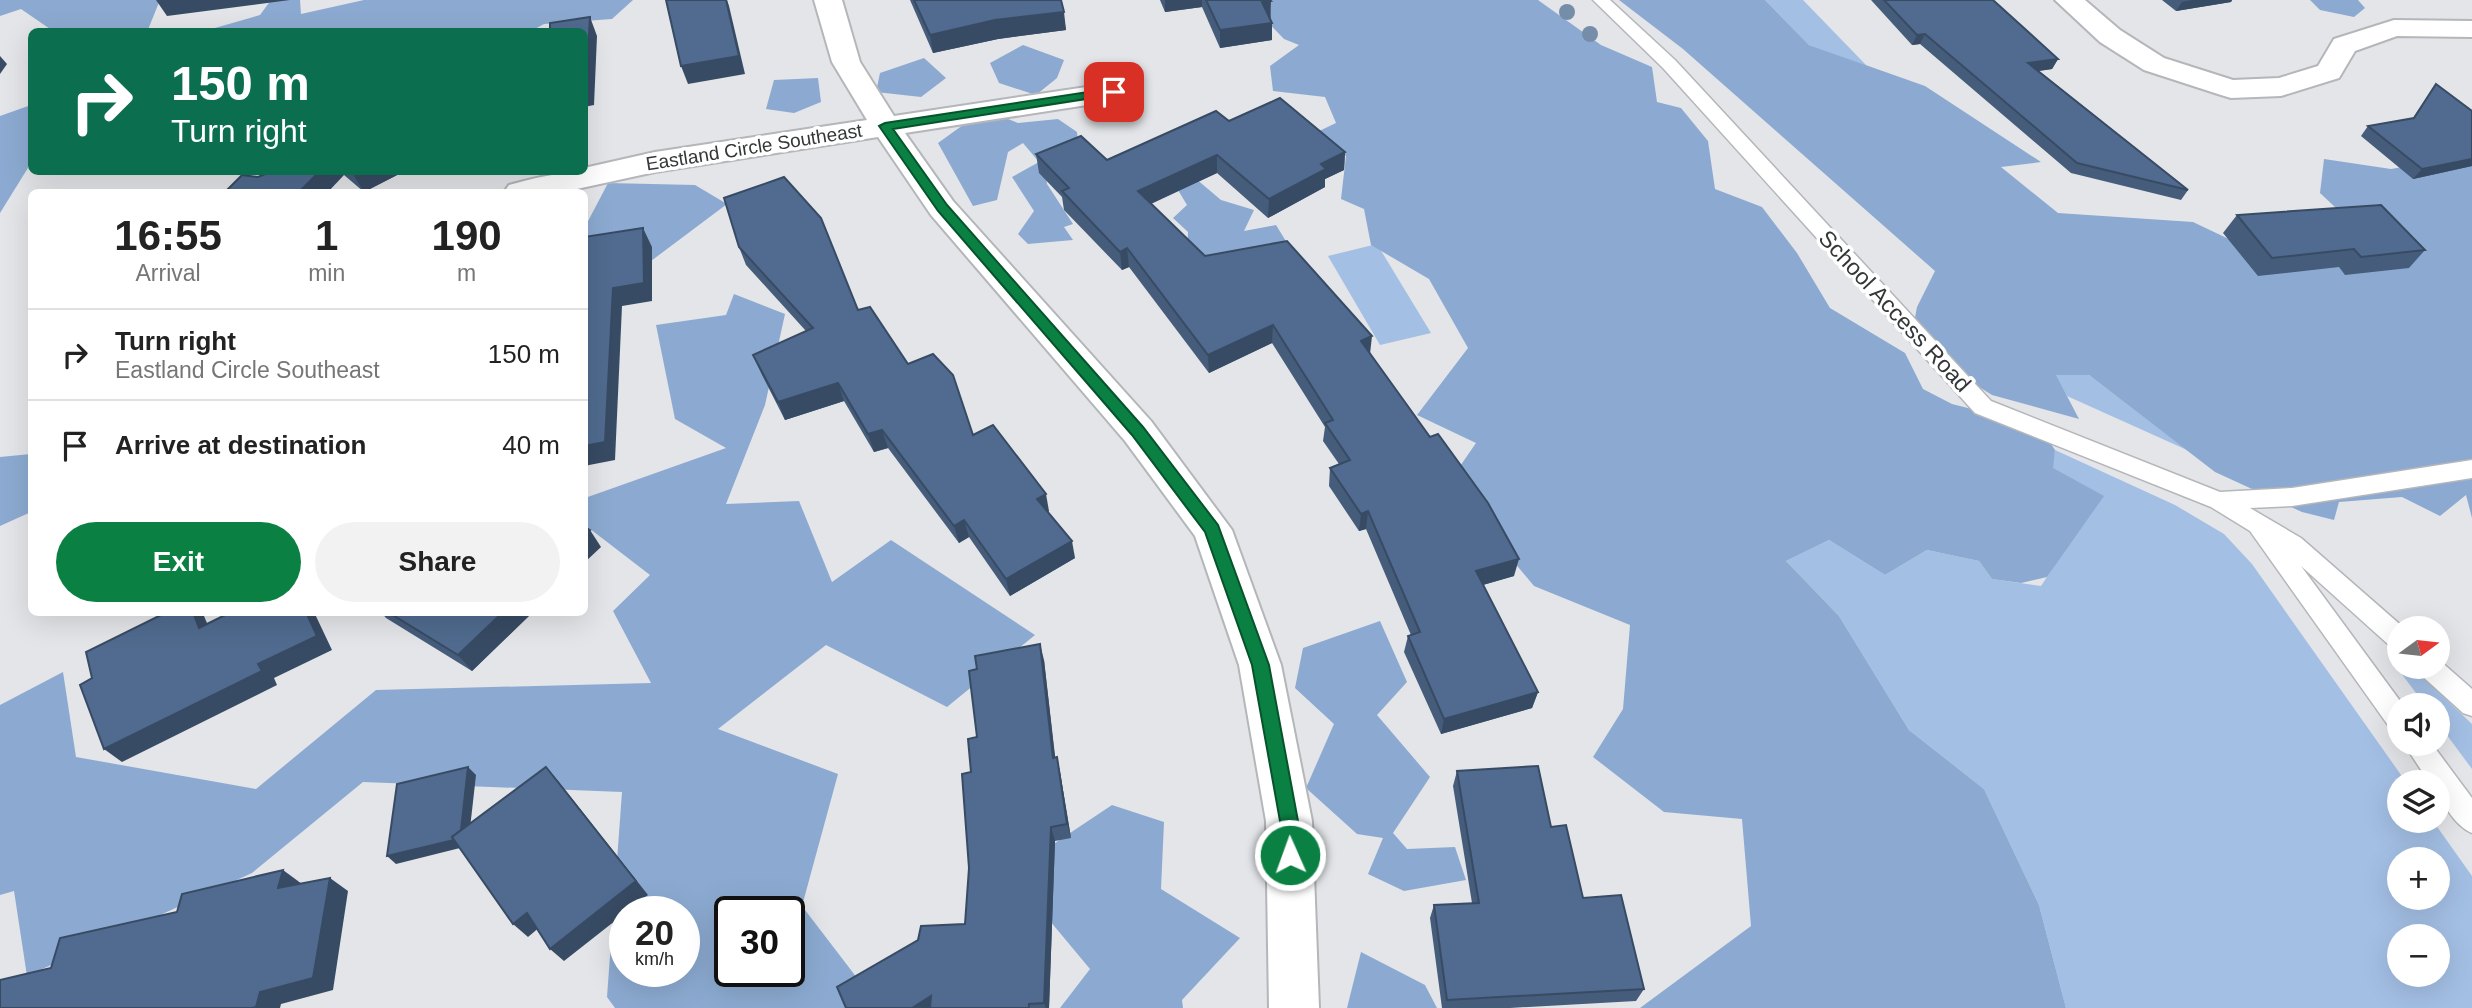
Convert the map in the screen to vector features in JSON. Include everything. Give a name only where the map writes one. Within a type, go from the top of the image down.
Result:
[{"type":"street","points":[[828,0],[846,62],[885,126],[943,208],[1138,431],[1212,530],[1260,665],[1289,821],[1294,1008]]},
{"type":"street","points":[[2069,0],[2110,36],[2154,64],[2231,89],[2281,87],[2329,72],[2344,45],[2394,28],[2472,29]]},
{"type":"street","name":"Eastland Circle Southeast","points":[[534,189],[655,162],[1114,92]]},
{"type":"lane","name":"School Access Road","points":[[1601,0],[1669,64],[1983,407],[2219,501],[2293,545],[2387,628]]},
{"type":"lane","points":[[2219,501],[2292,497],[2472,469]]},
{"type":"lane","name":"School Access Road","points":[[2256,523],[2387,703]]},
{"type":"lane","points":[[2443,679],[2472,705]]},
{"type":"lane","points":[[2426,756],[2472,820]]},
{"type":"shaded area","points":[[0,0],[160,0],[149,28],[49,28],[21,9],[0,16]]},
{"type":"shaded area","points":[[271,0],[300,0],[301,14],[364,0],[633,0],[612,19],[544,24],[537,28],[215,28],[260,15]]},
{"type":"shaded area","points":[[1267,0],[1538,0],[1601,45],[1652,67],[1657,102],[1681,108],[1708,141],[1715,189],[1762,207],[1797,253],[1830,308],[1905,353],[1923,389],[1952,404],[2039,426],[2055,450],[2053,468],[2104,496],[2047,577],[2021,583],[1992,579],[1979,561],[1927,550],[1885,575],[1829,540],[1786,561],[1839,616],[1909,730],[1984,789],[2039,905],[2066,1008],[1640,1008],[1751,926],[1742,819],[1664,812],[1593,757],[1623,709],[1630,625],[1534,586],[1465,503],[1456,472],[1476,443],[1417,415],[1468,348],[1429,279],[1371,245],[1364,209],[1341,199],[1346,156],[1315,133],[1336,123],[1325,97],[1273,91],[1270,66],[1299,45],[1284,39],[1258,12]]},
{"type":"shaded area","points":[[1619,0],[1765,0],[1809,45],[1925,86],[2041,162],[2001,167],[2058,213],[2193,222],[2273,260],[2384,253],[2320,193],[2324,159],[2391,169],[2472,155],[2472,518],[2466,495],[2440,516],[2402,497],[2339,502],[2334,520],[2302,512],[2215,472],[2089,375],[2056,375],[2079,419],[1992,395],[1910,344],[1917,307],[1935,271],[1683,49]]},
{"type":"shaded area","points":[[1765,0],[1803,0],[1867,66],[1809,45]]},
{"type":"shaded area","points":[[2310,0],[2358,0],[2365,8],[2354,17],[2320,10]]},
{"type":"shaded area","points":[[1023,45],[1064,60],[1057,78],[1036,95],[999,83],[990,63]]},
{"type":"shaded area","points":[[924,58],[946,78],[921,97],[876,92],[880,73]]},
{"type":"shaded area","points":[[818,78],[821,102],[794,113],[766,109],[774,80]]},
{"type":"shaded area","points":[[28,106],[28,168],[0,213],[0,116]]},
{"type":"shaded area","points":[[998,115],[1018,123],[1058,119],[1077,132],[1079,153],[1045,168],[1047,184],[1073,224],[1064,227],[1073,240],[1028,244],[1018,234],[1034,211],[1012,177],[1039,162],[1023,143],[1008,152],[997,200],[973,206],[938,143],[963,125]]},
{"type":"shaded area","points":[[1195,178],[1221,200],[1254,210],[1244,231],[1276,225],[1292,251],[1237,268],[1187,255],[1188,232],[1173,218],[1187,205],[1178,190]]},
{"type":"shaded area","points":[[608,183],[695,185],[727,204],[639,270],[588,251],[588,221]]},
{"type":"shaded area","points":[[1377,244],[1431,333],[1380,345],[1328,256]]},
{"type":"shaded area","points":[[734,294],[785,314],[765,405],[726,504],[799,501],[832,582],[891,540],[1035,635],[947,707],[826,645],[718,729],[838,774],[805,896],[714,896],[714,987],[805,987],[805,910],[880,1008],[615,1008],[607,997],[609,970],[609,987],[700,987],[700,896],[614,896],[622,792],[363,782],[252,873],[27,976],[14,891],[0,895],[0,705],[63,672],[76,757],[256,789],[376,690],[651,683],[613,611],[650,575],[588,527],[588,497],[726,448],[675,419],[656,325],[726,315]]},
{"type":"shaded area","points":[[2055,375],[2089,375],[2187,450],[2067,396]]},
{"type":"shaded area","points":[[2055,450],[2175,505],[2224,534],[2252,564],[2398,770],[2387,770],[2387,833],[2442,833],[2472,876],[2472,1008],[2066,1008],[2039,905],[1984,789],[1909,730],[1839,616],[1786,561],[1829,540],[1885,575],[1927,550],[1979,561],[1992,579],[2041,586],[2080,527],[2052,468]]},
{"type":"shaded area","points":[[28,454],[28,513],[0,526],[0,457]]},
{"type":"shaded area","points":[[1380,621],[1407,682],[1377,715],[1430,777],[1393,833],[1407,849],[1455,847],[1466,880],[1404,891],[1368,874],[1383,838],[1357,834],[1306,788],[1334,724],[1295,688],[1303,648]]},
{"type":"shaded area","points":[[2406,679],[2425,679],[2439,693],[2416,693]]},
{"type":"shaded area","points":[[2450,703],[2472,724],[2472,769],[2450,739]]},
{"type":"shaded area","points":[[1112,805],[1164,822],[1161,889],[1240,938],[1182,1000],[1183,1008],[1060,1008],[1090,969],[1010,873]]},
{"type":"shaded area","points":[[1361,952],[1425,985],[1437,1008],[1347,1008]]},
{"type":"building","points":[[666,0],[726,0],[739,56],[681,66]]},
{"type":"building","points":[[914,0],[1061,0],[1064,12],[995,20],[930,35]]},
{"type":"building","points":[[1206,0],[1270,0],[1262,2],[1272,23],[1220,30]]},
{"type":"building","points":[[1884,0],[1993,0],[2058,59],[2028,63],[2188,190],[2077,163],[1925,34],[1917,35]]},
{"type":"building","points":[[590,17],[588,52],[588,28],[550,28],[550,23]]},
{"type":"building","points":[[2436,84],[2472,111],[2472,159],[2422,169],[2368,126],[2414,118]]},
{"type":"building","points":[[1280,98],[1345,152],[1321,164],[1326,169],[1269,199],[1217,155],[1138,191],[1205,256],[1287,241],[1372,336],[1361,341],[1430,437],[1438,434],[1488,503],[1519,559],[1476,571],[1538,692],[1444,719],[1408,636],[1420,632],[1368,511],[1361,514],[1330,468],[1350,460],[1325,423],[1333,420],[1273,325],[1208,355],[1127,248],[1120,252],[1062,191],[1069,188],[1036,154],[1081,136],[1107,160],[1216,111],[1229,121]]},
{"type":"building","points":[[242,175],[316,175],[302,189],[228,189]]},
{"type":"building","points":[[784,177],[821,218],[858,310],[870,307],[908,364],[933,354],[953,375],[973,435],[993,425],[1046,494],[1037,499],[1072,541],[1006,579],[964,520],[954,526],[882,430],[868,434],[838,383],[778,402],[753,355],[813,328],[739,247],[724,198]]},
{"type":"building","points":[[2381,205],[2425,250],[2361,257],[2354,249],[2272,258],[2237,215]]},
{"type":"building","points":[[643,228],[644,283],[613,288],[605,442],[588,445],[588,236]]},
{"type":"building","points":[[159,616],[194,616],[199,628],[223,616],[308,616],[317,636],[258,664],[262,671],[104,749],[80,685],[92,678],[86,652]]},
{"type":"building","points":[[395,616],[499,616],[458,655]]},
{"type":"building","points":[[1040,644],[1053,758],[1057,757],[1067,824],[1051,827],[1044,1003],[1029,1004],[1029,1008],[930,1008],[931,996],[912,1008],[846,1008],[837,987],[918,940],[921,926],[965,924],[969,868],[962,774],[971,772],[968,739],[977,737],[969,671],[977,669],[975,656]]},
{"type":"building","points":[[1538,766],[1551,827],[1566,825],[1583,898],[1621,895],[1644,989],[1447,1000],[1434,905],[1479,903],[1457,771]]},
{"type":"building","points":[[468,767],[461,830],[452,837],[454,840],[387,856],[397,784]]},
{"type":"building","points":[[546,767],[636,881],[617,896],[609,896],[609,902],[550,949],[527,913],[513,924],[452,837]]},
{"type":"building","points":[[283,870],[278,888],[330,878],[313,978],[260,992],[256,1007],[0,1008],[0,980],[51,968],[60,938],[177,912],[182,894]]},
{"type":"route","points":[[1114,92],[885,126],[943,208],[1138,431],[1212,530],[1260,665],[1289,821],[1290,855]]}]
